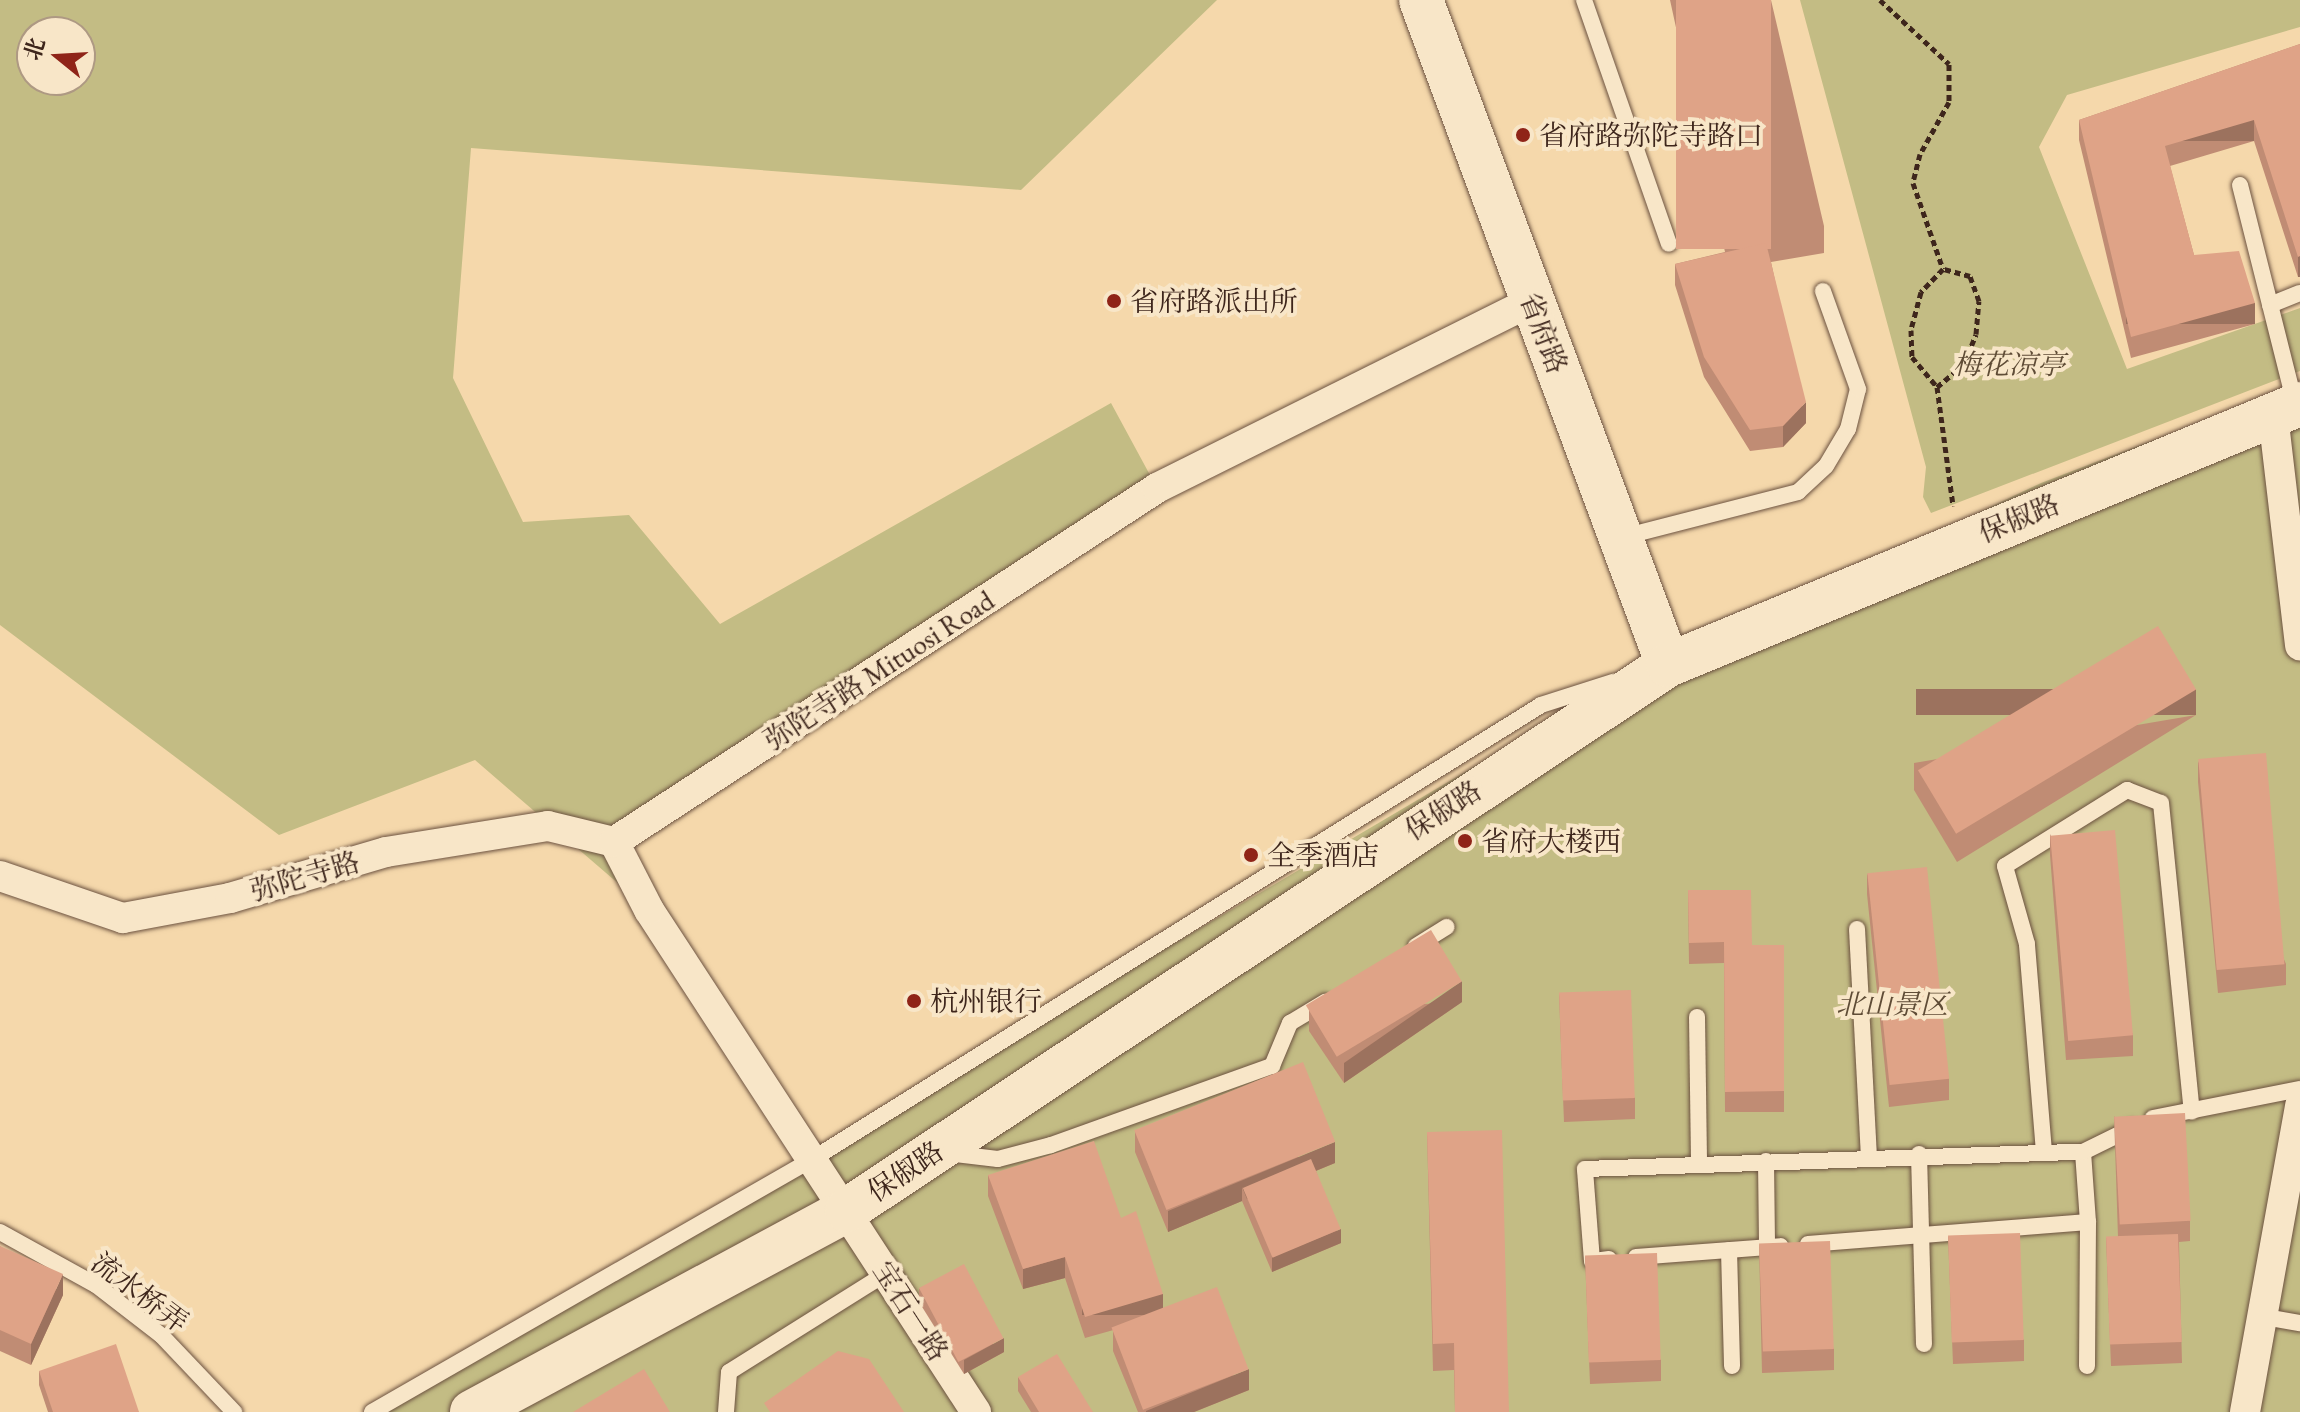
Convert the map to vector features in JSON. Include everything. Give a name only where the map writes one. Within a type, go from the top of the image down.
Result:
[{"type":"main road","name":"省府路","points":[[1421,0],[1668,665]]},
{"type":"main road","name":"保俶路","points":[[472,1412],[847,1210],[1668,665],[2290,408]]},
{"type":"street","name":"弥陀寺路 Mituosi Road","points":[[614,842],[1157,488],[1532,301]]},
{"type":"street","points":[[2290,408],[2300,645]]},
{"type":"street","name":"弥陀寺路","points":[[0,876],[123,918],[230,898],[386,852],[548,826],[614,842]]},
{"type":"street","points":[[614,842],[649,910],[811,1160],[847,1210]]},
{"type":"street","points":[[2245,1412],[2265,1317],[2300,1105]]},
{"type":"street","name":"宝石一路","points":[[847,1210],[976,1412]]},
{"type":"lane","points":[[1584,0],[1669,244]]},
{"type":"lane","points":[[2240,185],[2270,305],[2290,408]]},
{"type":"lane","points":[[1621,538],[1798,492],[1826,466],[1848,429],[1858,389],[1823,291]]},
{"type":"lane","points":[[2270,305],[2300,293]]},
{"type":"lane","points":[[372,1412],[811,1160],[1541,705],[1668,665]]},
{"type":"lane","points":[[2044,1152],[2027,944],[2005,866],[2127,790],[2161,803],[2192,1111]]},
{"type":"lane","points":[[1395,959],[1447,927]]},
{"type":"lane","points":[[1857,929],[1869,1157]]},
{"type":"lane","points":[[934,1151],[998,1159],[1272,1066],[1290,1023],[1342,991]]},
{"type":"lane","points":[[1697,1017],[1699,1164]]},
{"type":"lane","points":[[2088,1222],[1592,1261],[1585,1169],[1919,1154],[2083,1152],[2157,1116],[2300,1089]]},
{"type":"lane","points":[[2083,1152],[2088,1222],[2087,1366]]},
{"type":"lane","points":[[1919,1154],[1924,1344]]},
{"type":"lane","points":[[1766,1161],[1767,1247]]},
{"type":"lane","name":"流水桥弄","points":[[0,1232],[96,1285],[162,1336],[234,1412]]},
{"type":"lane","points":[[1729,1250],[1732,1366]]},
{"type":"lane","points":[[726,1412],[729,1372],[887,1273]]},
{"type":"lane","points":[[2265,1317],[2300,1323]]},
{"type":"path","points":[[1880,0],[1949,64],[1949,102],[1920,154],[1913,183],[1943,269]]},
{"type":"path","points":[[1943,269],[1921,292],[1911,330],[1912,357],[1937,387],[1943,458],[1961,542]]},
{"type":"path","points":[[1937,387],[1964,364],[1976,334],[1979,301],[1970,276],[1943,269]]},
{"type":"green space","points":[[0,0],[1217,0],[1021,190],[471,148],[453,378],[523,522],[629,515],[720,624],[1111,403],[1157,488],[614,842],[649,910],[475,760],[279,835],[0,625]]},
{"type":"green space","name":"梅花凉亭","points":[[1800,0],[2300,0],[2300,27],[2067,95],[2039,147],[2127,369],[2300,308],[2300,371],[1931,513],[1923,497],[1926,467]]},
{"type":"green space","name":"北山景区","points":[[2300,384],[2300,1412],[380,1412],[1609,687],[2041,483]]},
{"type":"building","points":[[1676,0],[1771,0],[1771,249],[1676,249]]},
{"type":"building","points":[[2300,44],[2300,256],[2254,120],[2165,146],[2194,255],[2239,251],[2255,303],[2131,337],[2079,120]]},
{"type":"building","points":[[1766,243],[1806,402],[1783,426],[1750,430],[1704,357],[1675,264]]},
{"type":"building","points":[[2158,626],[2196,689],[1956,834],[1918,770]]},
{"type":"building","points":[[2266,753],[2284,964],[2217,970],[2198,759]]},
{"type":"building","points":[[2115,830],[2133,1035],[2068,1041],[2050,836]]},
{"type":"building","points":[[1927,867],[1949,1079],[1890,1085],[1867,873]]},
{"type":"building","points":[[1688,890],[1751,890],[1752,945],[1784,945],[1784,1091],[1725,1092],[1724,942],[1689,943]]},
{"type":"building","points":[[1431,930],[1462,981],[1337,1057],[1306,1005]]},
{"type":"building","points":[[1631,990],[1635,1098],[1563,1100],[1559,993]]},
{"type":"building","points":[[1303,1062],[1335,1142],[1166,1210],[1134,1130]]},
{"type":"building","points":[[2185,1113],[2191,1221],[2120,1225],[2114,1117]]},
{"type":"building","points":[[1502,1130],[1509,1412],[1455,1412],[1454,1343],[1433,1344],[1427,1132]]},
{"type":"building","points":[[1094,1141],[1121,1218],[1136,1211],[1163,1294],[1085,1317],[1065,1257],[1023,1269],[988,1175]]},
{"type":"building","points":[[1311,1159],[1341,1229],[1273,1258],[1243,1188]]},
{"type":"building","points":[[2020,1233],[2024,1340],[1952,1342],[1948,1236]]},
{"type":"building","points":[[2178,1234],[2182,1342],[2110,1344],[2106,1237]]},
{"type":"building","points":[[1830,1241],[1834,1349],[1763,1351],[1759,1243]]},
{"type":"building","points":[[0,1246],[63,1274],[31,1344],[0,1330]]},
{"type":"building","points":[[1657,1253],[1661,1360],[1589,1362],[1585,1256]]},
{"type":"building","points":[[964,1264],[1003,1338],[958,1362],[919,1288]]},
{"type":"building","points":[[1217,1287],[1249,1369],[1143,1410],[1112,1327]]},
{"type":"building","points":[[116,1344],[139,1412],[53,1412],[39,1371]]},
{"type":"building","points":[[838,1351],[869,1359],[904,1412],[770,1412],[764,1403]]},
{"type":"building","points":[[1057,1354],[1093,1412],[1039,1412],[1018,1377]]},
{"type":"building","points":[[644,1369],[670,1412],[573,1412]]},
{"type":"place","name":"省府路弥陀寺路口","points":[[1523,135]]},
{"type":"place","name":"省府路派出所","points":[[1114,301]]},
{"type":"place","name":"省府大楼西","points":[[1465,841]]},
{"type":"place","name":"全季酒店","points":[[1251,855]]},
{"type":"place","name":"杭州银行","points":[[914,1001]]}]
